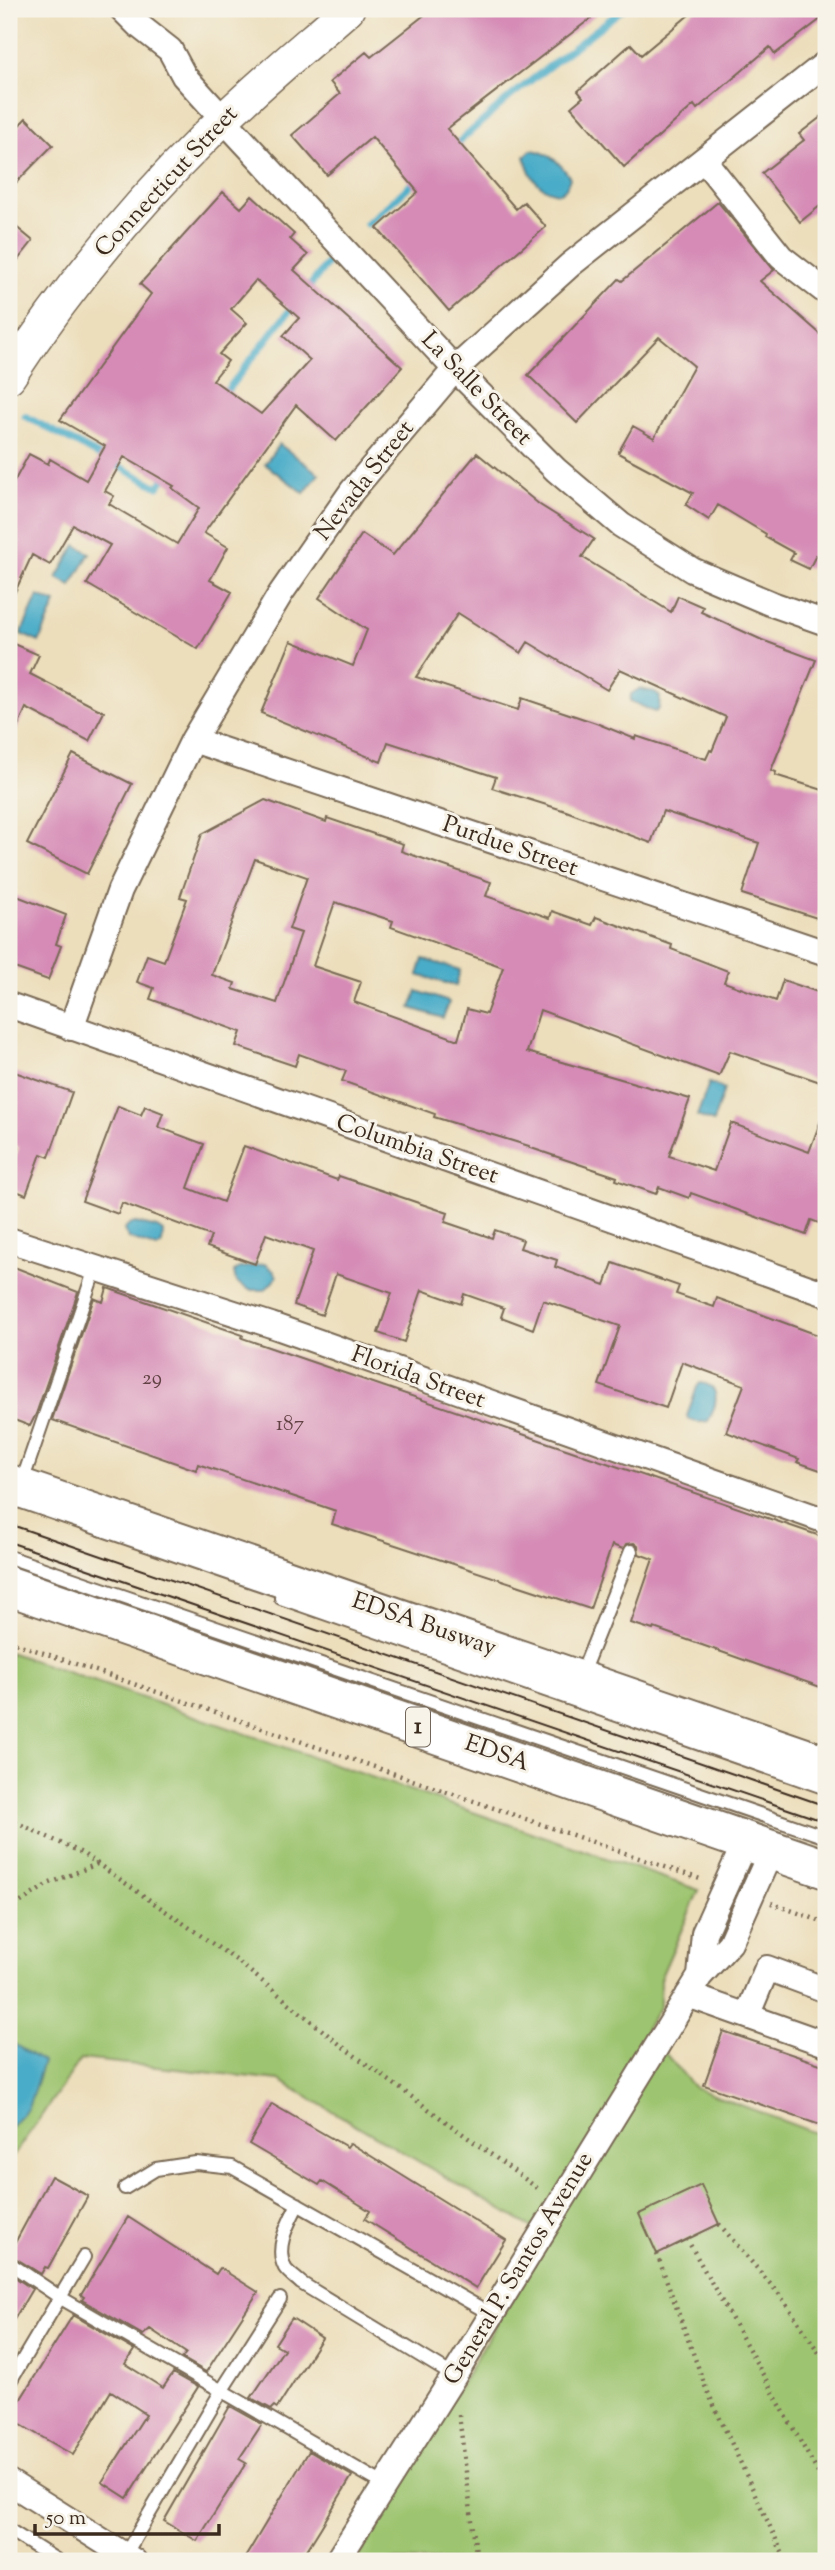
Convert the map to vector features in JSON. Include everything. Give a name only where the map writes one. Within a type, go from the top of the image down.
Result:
[{"type":"highway","points":[[14,1486],[826,1765]]},
{"type":"highway","name":"EDSA","points":[[9,1586],[826,1869]]},
{"type":"street","name":"Connecticut Street","points":[[9,377],[31,342],[107,244],[223,119],[348,9]]},
{"type":"street","name":"La Salle Street","points":[[130,17],[170,50],[184,76],[223,119],[455,369],[556,470],[621,525],[692,570],[772,604],[826,623]]},
{"type":"street","name":"Nevada Street","points":[[71,1028],[120,890],[193,740],[281,593],[344,503],[455,369],[570,265],[826,63]]},
{"type":"street","points":[[704,160],[781,257],[826,292]]},
{"type":"street","name":"Purdue Street","points":[[193,740],[826,953]]},
{"type":"street","name":"Columbia Street","points":[[9,1005],[826,1294]]},
{"type":"street","name":"Florida Street","points":[[9,1240],[271,1325],[662,1469],[826,1521]]},
{"type":"street","name":"General P. Santos Avenue","points":[[694,1985],[704,1933],[726,1888],[759,1845]]},
{"type":"street","name":"General P. Santos Avenue","points":[[337,2561],[694,1985],[730,1943],[750,1896],[759,1845]]},
{"type":"street","points":[[747,2016],[767,1968],[826,1990]]},
{"type":"street","points":[[694,1985],[747,2016],[826,2044]]},
{"type":"street","points":[[9,2482],[129,2558]]},
{"type":"lane","points":[[14,1486],[95,1269]]},
{"type":"lane","points":[[579,1680],[631,1551]]},
{"type":"lane","points":[[9,1557],[826,1836]]},
{"type":"lane","name":"EDSA Busway","points":[[272,1595],[826,1787]]},
{"type":"lane","points":[[125,2188],[156,2169],[196,2163],[232,2167],[491,2314]]},
{"type":"lane","points":[[298,2204],[286,2229],[281,2249],[285,2268],[302,2283],[454,2376]]},
{"type":"lane","points":[[9,2383],[84,2257]]},
{"type":"lane","points":[[9,2263],[61,2298],[385,2485]]},
{"type":"lane","points":[[129,2558],[222,2390],[280,2299]]},
{"type":"lane","points":[[9,2530],[58,2561]]},
{"type":"path","points":[[9,1641],[726,1888]]},
{"type":"path","points":[[9,1819],[82,1853],[236,1960],[343,2046],[558,2203]]},
{"type":"path","points":[[9,1910],[48,1884],[98,1864]]},
{"type":"path","points":[[750,1896],[826,1923]]},
{"type":"path","points":[[719,2224],[780,2295],[826,2363]]},
{"type":"path","points":[[687,2239],[826,2487]]},
{"type":"path","points":[[657,2254],[705,2386],[786,2561]]},
{"type":"path","points":[[454,2376],[477,2561]]},
{"type":"green space","points":[[9,1652],[699,1890],[660,1979],[660,2006],[645,2030],[695,2088],[826,2137],[826,2561],[356,2561],[548,2237],[279,2080],[81,2059],[9,2162]]},
{"type":"water","points":[[531,150],[549,156],[570,178],[566,188],[560,193],[546,189],[536,182],[525,156]]},
{"type":"water","points":[[279,444],[319,474],[304,493],[265,464]]},
{"type":"water","points":[[76,545],[90,553],[71,586],[57,578]]},
{"type":"water","points":[[38,596],[56,603],[39,642],[21,634]]},
{"type":"water","points":[[639,689],[655,692],[660,697],[659,709],[655,712],[630,701],[631,694]]},
{"type":"water","points":[[423,959],[460,970],[456,986],[418,975]]},
{"type":"water","points":[[417,991],[449,1002],[443,1018],[411,1008]]},
{"type":"water","points":[[709,1083],[724,1089],[713,1122],[697,1116]]},
{"type":"water","points":[[136,1223],[163,1232],[162,1244],[157,1248],[128,1238],[124,1230],[130,1224]]},
{"type":"water","points":[[265,1264],[277,1277],[265,1290],[250,1290],[236,1282],[234,1272],[239,1268]]},
{"type":"water","points":[[700,1383],[712,1388],[716,1398],[708,1421],[699,1422],[687,1416]]},
{"type":"water","points":[[9,2041],[43,2062],[28,2108],[9,2129]]},
{"type":"building","points":[[432,9],[603,9],[447,129],[516,209],[524,202],[546,227],[449,311],[377,228],[418,192],[372,137],[327,175],[292,135],[340,94],[330,82],[366,52],[371,57]]},
{"type":"building","points":[[696,9],[826,9],[826,15],[775,54],[770,47],[697,109],[694,105],[624,167],[571,107],[583,97],[578,91],[631,44],[641,55]]},
{"type":"building","points":[[826,113],[826,201],[800,222],[762,173],[804,140],[799,134]]},
{"type":"building","points":[[26,118],[53,145],[9,190],[9,136]]},
{"type":"building","points":[[223,192],[241,208],[252,196],[294,234],[290,239],[308,255],[294,270],[402,367],[336,441],[296,405],[204,533],[228,547],[210,580],[232,592],[198,649],[87,584],[110,545],[73,525],[50,565],[32,555],[9,605],[9,491],[29,454],[48,464],[50,459],[86,480],[105,446],[60,420],[151,294],[140,284]],"holes":[[[256,280],[299,318],[283,336],[310,360],[261,414],[213,380],[228,361],[219,354],[247,323],[231,309]],[[124,457],[174,486],[172,488],[199,508],[177,544],[109,504],[114,496],[105,491]]]},
{"type":"building","points":[[718,202],[774,270],[760,281],[826,339],[826,561],[816,555],[809,569],[790,560],[794,553],[718,505],[709,520],[686,505],[693,493],[618,453],[633,426],[654,438],[694,366],[659,337],[577,423],[528,375],[619,279],[622,281]]},
{"type":"building","points":[[9,221],[33,241],[9,271]]},
{"type":"building","points":[[477,453],[540,505],[594,539],[582,557],[671,612],[678,596],[703,607],[701,612],[762,640],[816,660],[771,770],[776,772],[775,775],[826,791],[826,891],[817,918],[742,894],[759,843],[663,811],[651,843],[566,811],[492,788],[496,777],[388,742],[381,762],[261,713],[291,641],[353,666],[367,630],[319,598],[362,534],[393,555]],"holes":[[[458,613],[521,653],[528,642],[607,690],[620,669],[726,717],[706,759],[636,736],[635,739],[522,698],[518,710],[416,677]]]},
{"type":"building","points":[[9,642],[39,655],[30,674],[104,712],[89,741],[26,708],[9,748]]},
{"type":"building","points":[[73,754],[132,784],[87,874],[27,844]]},
{"type":"building","points":[[265,800],[326,822],[327,818],[403,844],[401,851],[491,882],[486,896],[550,918],[552,911],[592,925],[596,917],[672,945],[671,949],[728,971],[724,982],[776,1001],[783,980],[826,995],[826,1084],[730,1051],[719,1076],[540,1010],[527,1052],[690,1099],[669,1156],[714,1171],[731,1123],[809,1152],[826,1112],[826,1219],[821,1217],[819,1223],[811,1220],[806,1235],[691,1193],[689,1198],[659,1187],[656,1194],[616,1180],[617,1177],[434,1117],[435,1114],[342,1081],[346,1071],[299,1054],[295,1066],[236,1046],[241,1032],[150,999],[154,988],[137,982],[147,955],[164,961],[187,899],[180,897],[202,834]],"holes":[[[255,859],[307,877],[289,929],[301,933],[277,1003],[233,989],[235,983],[212,975]],[[335,902],[393,921],[391,927],[503,967],[486,1014],[467,1009],[458,1040],[354,1002],[361,982],[313,966]]]},
{"type":"building","points":[[9,893],[66,915],[56,944],[61,946],[48,980],[9,966]]},
{"type":"building","points":[[9,1070],[72,1092],[49,1157],[41,1154],[26,1195],[9,1188],[9,1176],[19,1147],[9,1143]]},
{"type":"building","points":[[118,1106],[141,1115],[145,1106],[163,1113],[158,1127],[204,1144],[188,1188],[223,1202],[244,1146],[337,1180],[339,1176],[448,1213],[445,1222],[492,1238],[495,1230],[523,1240],[520,1248],[557,1260],[555,1267],[605,1285],[613,1263],[679,1286],[676,1294],[714,1307],[717,1298],[826,1338],[826,1472],[726,1432],[744,1385],[682,1362],[666,1408],[599,1385],[620,1326],[543,1300],[533,1329],[501,1317],[504,1308],[464,1294],[461,1304],[422,1290],[404,1342],[378,1333],[392,1293],[336,1274],[322,1315],[294,1305],[313,1251],[266,1234],[255,1264],[207,1247],[211,1236],[122,1203],[118,1214],[82,1201]]},
{"type":"building","points":[[9,1265],[78,1292],[30,1426],[9,1418]]},
{"type":"building","points":[[107,1288],[243,1335],[242,1338],[826,1538],[826,1689],[654,1628],[653,1630],[631,1623],[653,1559],[639,1554],[638,1546],[634,1543],[626,1544],[623,1549],[612,1545],[590,1609],[332,1524],[336,1511],[198,1464],[196,1470],[52,1420],[94,1298],[103,1302]]},
{"type":"building","points":[[723,2031],[826,2066],[826,2127],[704,2085]]},
{"type":"building","points":[[272,2104],[347,2147],[350,2143],[506,2240],[476,2288],[365,2219],[370,2211],[322,2181],[319,2185],[249,2144]]},
{"type":"building","points":[[51,2176],[88,2196],[48,2268],[45,2267],[41,2274],[9,2254]]},
{"type":"building","points":[[701,2185],[719,2224],[657,2254],[639,2214]]},
{"type":"building","points":[[128,2217],[216,2274],[220,2268],[258,2292],[206,2372],[182,2358],[186,2353],[150,2329],[143,2335],[82,2300],[84,2297],[81,2295]]},
{"type":"building","points":[[9,2273],[32,2289],[9,2328]]},
{"type":"building","points":[[73,2315],[134,2350],[125,2364],[163,2388],[173,2373],[198,2387],[127,2498],[102,2482],[146,2414],[111,2391],[73,2455],[9,2418]]},
{"type":"building","points":[[292,2318],[322,2338],[277,2408],[274,2406],[271,2409],[251,2398],[284,2349],[275,2344]]},
{"type":"building","points":[[230,2406],[262,2424],[239,2459],[246,2463],[197,2541],[164,2521]]},
{"type":"building","points":[[309,2451],[352,2476],[300,2561],[243,2561]]},
{"type":"waterway","points":[[451,149],[511,96],[623,9]]},
{"type":"waterway","points":[[367,224],[416,180]]},
{"type":"waterway","points":[[306,291],[329,261]]},
{"type":"waterway","points":[[221,398],[294,305]]},
{"type":"waterway","points":[[25,416],[158,487],[168,473]]},
{"type":"tram line","points":[[9,1524],[826,1806]]},
{"type":"tram line","points":[[9,1542],[826,1822]]}]
